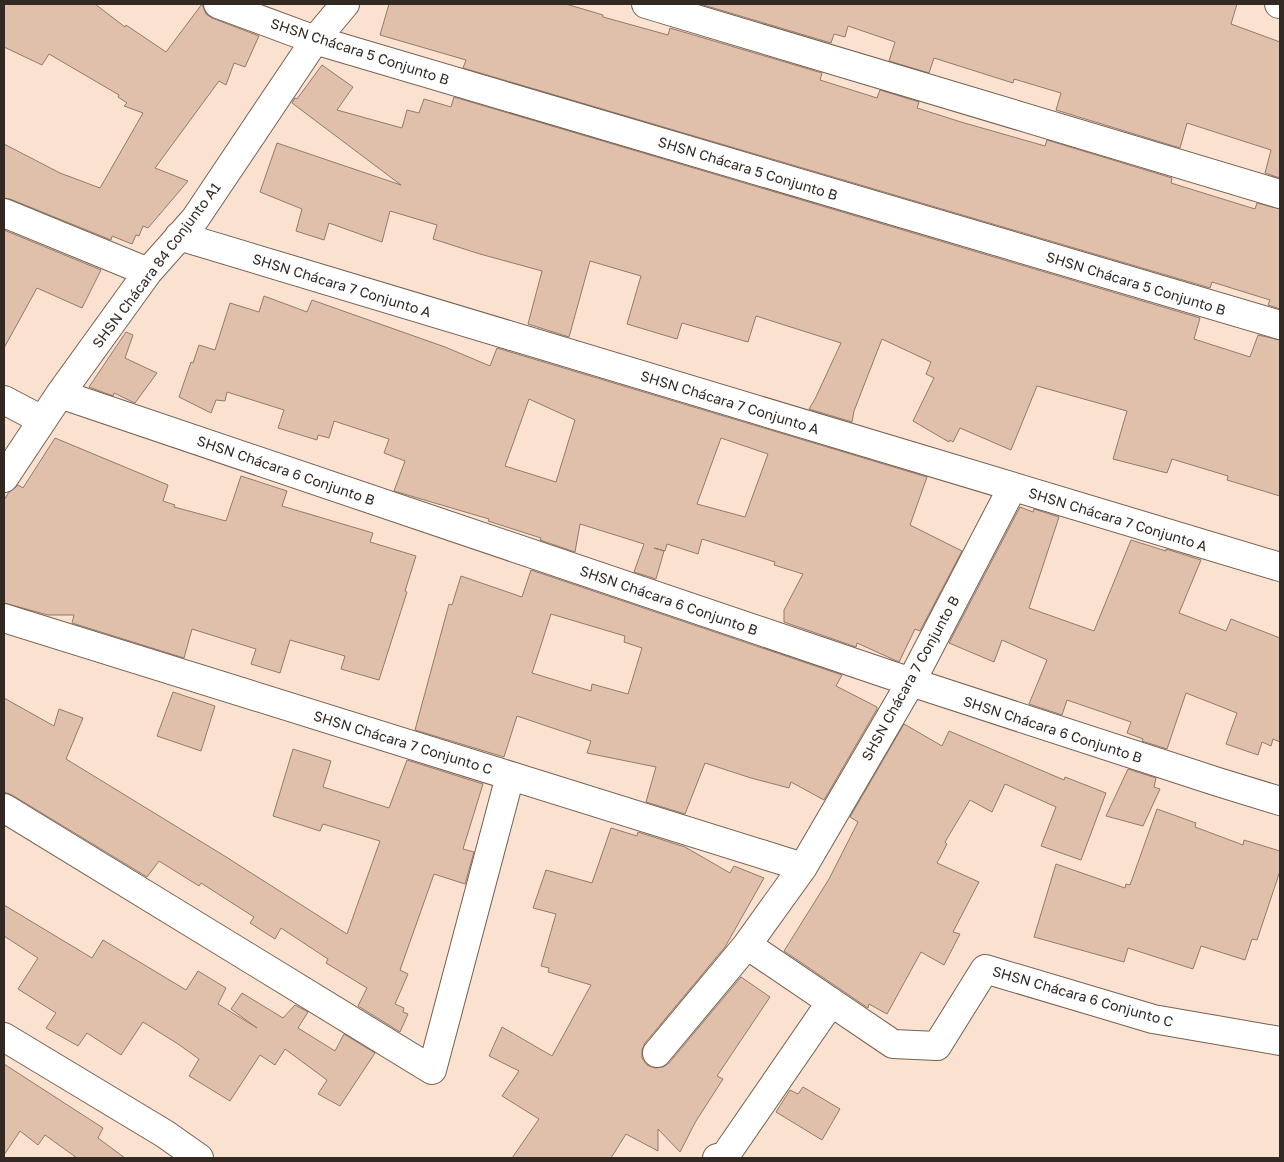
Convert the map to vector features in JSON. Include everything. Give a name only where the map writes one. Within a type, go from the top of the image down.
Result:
[{"type":"street","name":"SHSN Chácara 5 Conjunto B","points":[[218,4],[315,40],[1280,326]]},
{"type":"street","name":"SHSN Chácara 84 Conjunto A1","points":[[4,478],[60,394],[148,272],[194,219],[315,40],[345,4]]},
{"type":"street","points":[[646,4],[1280,194]]},
{"type":"street","points":[[4,212],[148,272]]},
{"type":"street","name":"SHSN Chácara 7 Conjunto A","points":[[180,236],[1012,488],[1280,567]]},
{"type":"street","name":"SHSN Chácara 6 Conjunto B","points":[[60,394],[911,682],[1218,782],[1280,800]]},
{"type":"street","points":[[4,400],[42,420]]},
{"type":"street","name":"SHSN Chácara 7 Conjunto B","points":[[657,1053],[747,945],[803,866],[911,682],[1012,488]]},
{"type":"street","name":"SHSN Chácara 7 Conjunto C","points":[[4,618],[803,866]]},
{"type":"street","points":[[4,808],[432,1070],[510,776]]},
{"type":"street","name":"SHSN Chácara 6 Conjunto C","points":[[747,945],[893,1044],[936,1046],[985,969],[1153,1018],[1280,1041]]},
{"type":"street","points":[[717,1158],[725,1156],[831,1002]]},
{"type":"street","points":[[4,1037],[166,1134],[199,1158]]},
{"type":"building","points":[[4,4],[95,4],[125,27],[126,25],[166,52],[202,4],[206,14],[212,18],[259,36],[245,67],[234,63],[226,85],[219,81],[155,168],[188,181],[148,228],[143,226],[139,236],[136,235],[132,244],[112,236],[111,240],[4,198],[4,144],[60,173],[100,188],[143,113],[124,106],[127,103],[118,97],[119,95],[49,54],[42,65],[4,47]]},
{"type":"building","points":[[389,4],[566,4],[603,15],[603,17],[668,35],[670,28],[822,73],[820,80],[877,98],[880,90],[919,102],[917,108],[961,122],[1045,146],[1047,140],[1172,178],[1171,183],[1255,209],[1257,203],[1280,209],[1280,309],[1268,305],[1270,300],[1212,282],[1210,288],[463,68],[466,60],[380,35]]},
{"type":"building","points":[[700,4],[1237,4],[1231,24],[1280,42],[1280,178],[1265,173],[1271,150],[1187,123],[1180,148],[1056,110],[1061,93],[1014,79],[1013,83],[934,58],[929,73],[889,61],[895,42],[848,26],[845,37],[834,34],[831,43]]},
{"type":"building","points":[[322,65],[353,87],[337,110],[402,128],[407,110],[419,113],[424,99],[451,107],[454,97],[1200,318],[1194,339],[1250,357],[1258,335],[1280,340],[1280,496],[1227,480],[1228,476],[1172,459],[1167,473],[1113,459],[1127,411],[1037,386],[1011,450],[960,428],[953,442],[950,440],[949,442],[913,421],[934,378],[926,374],[931,362],[882,339],[854,411],[852,422],[809,409],[841,343],[756,316],[748,342],[682,323],[677,339],[627,324],[641,276],[590,261],[569,337],[528,324],[542,271],[433,239],[437,225],[390,211],[382,242],[329,223],[324,240],[296,231],[302,209],[260,192],[277,143],[401,185],[292,103]]},
{"type":"building","points":[[4,230],[101,270],[82,308],[37,288],[4,348]]},
{"type":"building","points":[[264,296],[307,312],[312,300],[445,347],[490,366],[497,348],[927,477],[910,525],[962,551],[920,631],[915,629],[899,662],[857,643],[856,647],[784,622],[784,610],[803,574],[774,565],[775,562],[702,539],[698,554],[667,544],[665,551],[654,548],[664,551],[656,579],[634,572],[644,544],[580,524],[575,552],[540,540],[541,538],[488,521],[489,519],[394,491],[405,461],[384,453],[389,439],[334,421],[329,438],[318,435],[317,440],[278,428],[284,410],[227,392],[225,401],[216,400],[211,413],[179,397],[199,345],[215,350],[230,303],[259,312]],"holes":[[[529,399],[575,420],[556,482],[505,466]],[[721,438],[768,454],[745,517],[697,504]]]},
{"type":"building","points":[[126,332],[133,335],[125,358],[157,373],[135,403],[114,393],[113,396],[89,387]]},
{"type":"building","points":[[55,438],[168,485],[163,501],[175,505],[174,507],[226,521],[241,476],[287,491],[282,506],[373,533],[370,542],[416,556],[405,591],[407,592],[379,680],[341,669],[345,656],[290,640],[280,673],[251,664],[256,649],[192,629],[184,658],[72,623],[74,615],[48,615],[4,603],[4,500],[9,492],[18,485],[23,488]]},
{"type":"building","points":[[1020,507],[1033,512],[1034,509],[1059,517],[1029,608],[1094,631],[1131,540],[1201,560],[1179,613],[1226,631],[1231,619],[1280,638],[1280,742],[1273,739],[1271,746],[1262,742],[1258,755],[1226,744],[1237,713],[1186,693],[1167,749],[1142,741],[1143,739],[1127,733],[1131,722],[1067,700],[1062,715],[1029,704],[1047,660],[1002,640],[994,662],[949,643]]},
{"type":"building","points":[[531,570],[842,675],[836,686],[877,707],[877,709],[824,800],[791,782],[789,788],[705,763],[685,814],[646,802],[656,767],[587,753],[591,741],[517,716],[504,757],[415,730],[449,604],[452,605],[461,576],[522,597]],"holes":[[[551,614],[625,636],[624,642],[642,648],[628,694],[592,684],[591,691],[532,673]]]},
{"type":"building","points":[[173,692],[215,706],[201,751],[157,736]]},
{"type":"building","points":[[4,698],[54,726],[59,709],[83,718],[66,759],[223,855],[347,934],[380,841],[323,824],[320,831],[273,816],[293,749],[331,761],[323,787],[389,808],[407,760],[483,784],[463,849],[474,852],[465,884],[434,874],[400,970],[408,974],[395,1004],[404,1008],[403,1012],[408,1014],[400,1032],[358,1006],[367,988],[326,963],[328,959],[281,928],[275,939],[250,923],[254,917],[201,883],[199,886],[159,861],[147,877],[12,795],[4,792]]},
{"type":"building","points":[[904,724],[942,746],[949,731],[1064,780],[1065,777],[1106,793],[1081,860],[1041,846],[1056,807],[1005,784],[992,812],[970,800],[945,842],[947,844],[937,863],[979,882],[953,932],[960,934],[944,965],[921,952],[887,1014],[869,1004],[868,1008],[784,951],[829,879],[858,822],[850,817]]},
{"type":"building","points":[[1128,769],[1156,778],[1154,787],[1160,789],[1143,826],[1106,816]]},
{"type":"building","points":[[1157,809],[1196,823],[1195,827],[1243,845],[1244,840],[1280,851],[1280,871],[1257,940],[1252,939],[1245,960],[1201,946],[1193,969],[1128,948],[1124,962],[1034,937],[1056,864],[1125,888],[1126,884],[1130,885]]},
{"type":"building","points":[[611,828],[637,836],[638,832],[685,847],[730,873],[734,866],[764,878],[725,947],[645,1043],[642,1050],[642,1058],[647,1065],[655,1068],[663,1067],[669,1063],[741,977],[770,997],[717,1076],[723,1079],[696,1121],[680,1152],[658,1129],[658,1151],[626,1134],[611,1158],[512,1158],[539,1119],[502,1096],[519,1071],[489,1056],[502,1027],[552,1056],[591,985],[548,972],[549,968],[541,966],[556,914],[533,908],[546,870],[592,883]]},
{"type":"building","points":[[4,905],[92,958],[103,940],[186,990],[198,971],[226,988],[218,1004],[257,1028],[231,1009],[242,993],[283,1018],[295,1005],[308,1012],[298,1028],[335,1051],[344,1034],[375,1053],[340,1106],[318,1094],[327,1080],[285,1049],[275,1065],[260,1055],[230,1101],[189,1076],[199,1059],[143,1022],[121,1055],[87,1033],[78,1046],[46,1028],[56,1013],[18,989],[38,958],[4,936]]},
{"type":"building","points":[[4,1064],[103,1128],[98,1138],[125,1158],[77,1158],[45,1135],[38,1145],[20,1131],[4,1155]]},
{"type":"building","points":[[803,1087],[840,1109],[822,1140],[776,1112],[790,1090],[798,1094]]}]
